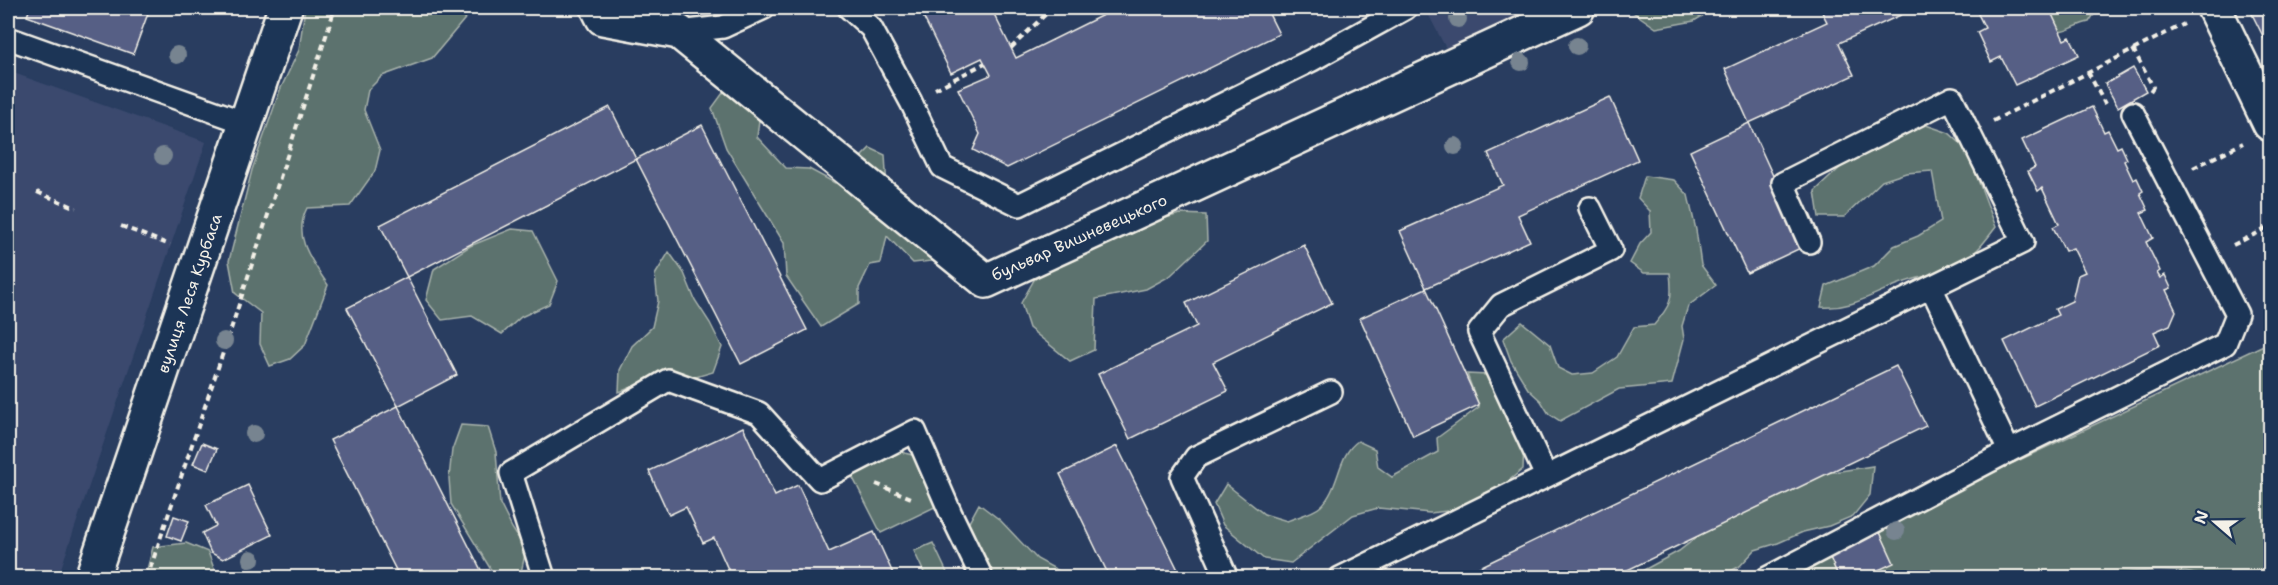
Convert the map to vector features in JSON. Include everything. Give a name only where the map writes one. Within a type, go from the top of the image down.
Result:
[{"type":"street","name":"вулиця Леся Курбаса","points":[[92,578],[285,8]]},
{"type":"street","name":"бульвар Вишневецького","points":[[598,8],[603,18],[679,32],[986,281],[1578,8]]},
{"type":"street","points":[[2214,8],[2260,132]]},
{"type":"lane","points":[[679,32],[723,27],[764,8]]},
{"type":"lane","points":[[849,8],[871,28],[942,166],[1019,205],[1311,60],[1406,8]]},
{"type":"lane","points":[[8,38],[246,123]]},
{"type":"lane","points":[[1340,578],[2023,242],[1952,98],[1783,183],[1809,242]]},
{"type":"lane","points":[[1767,578],[2009,451],[2225,344],[2237,314],[2133,114]]},
{"type":"lane","points":[[1546,476],[1479,332],[1501,305],[1611,250],[1590,208]]},
{"type":"lane","points":[[1930,287],[2009,451]]},
{"type":"lane","points":[[544,578],[511,473],[668,380],[759,413],[820,480],[915,431],[982,578]]},
{"type":"lane","points":[[1227,578],[1182,477],[1196,457],[1331,392]]},
{"type":"path","points":[[147,578],[335,8]]},
{"type":"path","points":[[1011,48],[1052,8]]},
{"type":"path","points":[[1968,134],[2214,8]]},
{"type":"path","points":[[911,102],[985,63]]},
{"type":"path","points":[[2168,181],[2260,132]]},
{"type":"path","points":[[37,192],[76,208]]},
{"type":"path","points":[[120,226],[174,246]]},
{"type":"path","points":[[2208,257],[2271,227]]},
{"type":"path","points":[[840,470],[951,514]]},
{"type":"shaded area","points":[[1425,8],[1555,8],[1451,58]]},
{"type":"shaded area","points":[[8,71],[206,142],[58,577],[8,577]]},
{"type":"green space","points":[[305,8],[474,8],[432,58],[382,76],[368,90],[364,110],[380,150],[375,171],[350,206],[307,208],[303,219],[303,239],[310,258],[328,285],[305,345],[290,359],[270,366],[260,344],[261,313],[235,293],[229,261],[252,170],[280,90],[299,50]]},
{"type":"green space","points":[[1634,8],[1716,8],[1694,21],[1656,28],[1633,12]]},
{"type":"green space","points":[[2047,8],[2098,8],[2089,22],[2055,32],[2044,15]]},
{"type":"green space","points":[[731,82],[761,103],[757,137],[786,168],[809,169],[835,183],[870,148],[885,155],[889,225],[920,244],[932,261],[913,263],[887,236],[881,263],[870,265],[859,288],[859,304],[821,327],[786,276],[784,243],[726,148],[712,108]]},
{"type":"green space","points":[[1923,124],[1949,133],[1969,151],[1996,227],[1976,251],[1942,272],[1897,285],[1845,305],[1821,307],[1826,286],[1874,266],[1894,246],[1918,236],[1941,222],[1932,171],[1906,173],[1882,181],[1844,217],[1819,217],[1815,191],[1856,153]]},
{"type":"green space","points":[[1645,176],[1674,180],[1688,195],[1701,265],[1716,285],[1688,306],[1682,326],[1684,339],[1672,384],[1619,389],[1560,421],[1549,414],[1541,401],[1528,389],[1511,361],[1503,339],[1522,322],[1550,345],[1558,368],[1572,375],[1593,373],[1617,357],[1634,327],[1654,325],[1670,302],[1670,273],[1644,273],[1630,263],[1640,244],[1651,232],[1650,211],[1638,198]]},
{"type":"green space","points":[[1180,214],[1206,215],[1207,241],[1170,276],[1146,289],[1096,299],[1094,350],[1070,361],[1029,328],[1021,303],[1034,280],[1056,263],[1129,228]]},
{"type":"green space","points":[[512,229],[533,231],[558,281],[549,304],[521,317],[502,334],[472,316],[442,320],[426,300],[434,269],[470,246]]},
{"type":"green space","points":[[669,252],[684,273],[695,300],[722,347],[713,372],[689,379],[664,369],[643,383],[619,392],[620,370],[632,346],[652,327],[658,301],[655,275]]},
{"type":"green space","points":[[2270,342],[2270,577],[2205,577],[2182,572],[2154,571],[2102,578],[1791,578],[1820,554]]},
{"type":"green space","points":[[1467,374],[1488,375],[1524,443],[1523,469],[1502,486],[1456,510],[1430,513],[1378,508],[1353,515],[1291,563],[1264,559],[1223,525],[1214,504],[1226,484],[1264,514],[1287,521],[1310,513],[1321,506],[1332,490],[1346,455],[1358,441],[1375,449],[1378,467],[1392,477],[1438,452],[1437,438],[1479,407]]},
{"type":"green space","points":[[461,425],[488,427],[496,452],[500,504],[526,550],[520,577],[494,577],[451,504],[449,478],[452,450]]},
{"type":"green space","points":[[893,450],[916,456],[941,504],[881,533],[850,472]]},
{"type":"green space","points":[[1873,466],[1870,495],[1853,516],[1755,550],[1740,566],[1718,578],[1629,578],[1679,551],[1701,534],[1821,474]]},
{"type":"green space","points":[[979,504],[1000,520],[1037,559],[1061,572],[1063,577],[996,577],[978,552],[966,528]]},
{"type":"green space","points":[[186,543],[208,552],[217,577],[145,577],[153,547]]},
{"type":"green space","points":[[933,543],[949,577],[926,577],[914,551]]},
{"type":"building","points":[[30,8],[150,8],[133,54],[27,16]]},
{"type":"building","points":[[919,8],[991,8],[1016,58],[1117,8],[1266,8],[1279,34],[1007,168],[973,150],[980,134],[958,89],[991,75],[982,58],[951,73]]},
{"type":"building","points":[[1820,8],[1916,8],[1839,43],[1854,75],[1749,123],[1725,69],[1827,22]]},
{"type":"building","points":[[1975,8],[2049,8],[2064,40],[2070,37],[2079,55],[2015,85],[2001,57],[1991,62],[1977,32],[1985,28]]},
{"type":"building","points":[[2249,8],[2270,8],[2270,50]]},
{"type":"building","points":[[2133,68],[2146,91],[2118,107],[2105,84]]},
{"type":"building","points":[[1610,97],[1638,160],[1518,215],[1530,241],[1426,288],[1400,231],[1503,185],[1488,153]]},
{"type":"building","points":[[610,107],[636,159],[407,277],[380,225]]},
{"type":"building","points":[[2092,107],[2104,132],[2108,130],[2117,148],[2121,146],[2127,159],[2124,161],[2133,180],[2137,178],[2143,191],[2140,193],[2148,210],[2141,213],[2153,238],[2146,242],[2160,271],[2157,273],[2160,278],[2165,275],[2171,288],[2166,290],[2176,311],[2170,325],[2154,332],[2160,345],[2035,406],[2004,341],[2058,315],[2055,309],[2072,301],[2078,275],[2085,272],[2073,248],[2065,251],[2053,227],[2059,224],[2042,188],[2038,191],[2028,171],[2035,167],[2022,140]]},
{"type":"building","points":[[1749,123],[1805,246],[1747,273],[1690,151]]},
{"type":"building","points":[[702,125],[807,330],[741,364],[636,159]]},
{"type":"building","points":[[1304,245],[1332,303],[1213,362],[1228,391],[1130,439],[1098,374],[1197,326],[1186,303]]},
{"type":"building","points":[[407,277],[457,375],[398,406],[347,308]]},
{"type":"building","points":[[1426,288],[1479,405],[1413,436],[1360,318]]},
{"type":"building","points":[[1896,366],[1926,426],[1611,578],[1457,578]]},
{"type":"building","points":[[398,406],[485,578],[400,578],[330,440]]},
{"type":"building","points":[[743,427],[775,496],[798,485],[829,552],[874,532],[895,578],[732,578],[714,538],[703,543],[686,507],[669,515],[649,471]]},
{"type":"building","points":[[202,443],[217,449],[208,470],[193,464]]},
{"type":"building","points":[[1117,446],[1182,578],[1110,578],[1060,474]]},
{"type":"building","points":[[248,485],[272,535],[223,559],[211,553],[202,533],[216,526],[206,505]]},
{"type":"building","points":[[174,516],[189,521],[181,541],[167,536]]},
{"type":"building","points":[[1879,530],[1894,563],[1861,578],[1839,578],[1828,553]]}]
